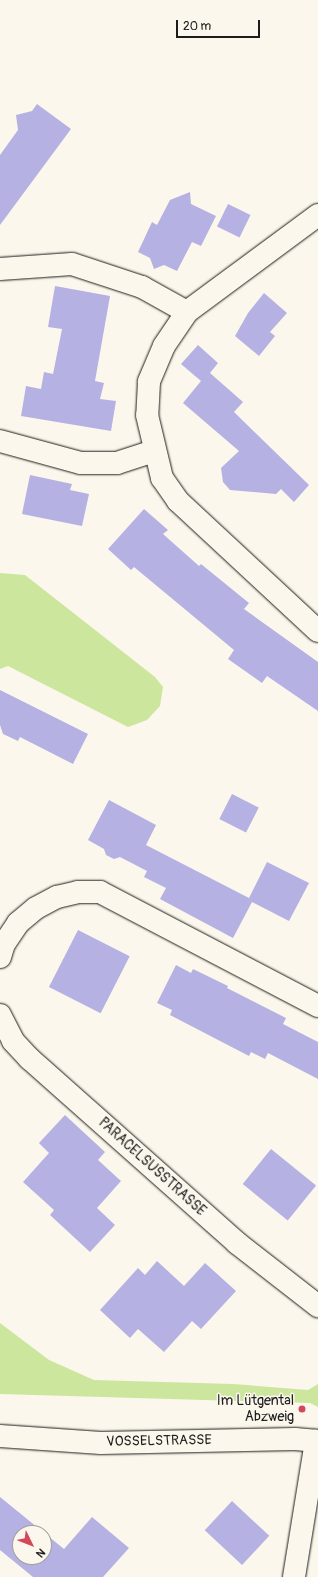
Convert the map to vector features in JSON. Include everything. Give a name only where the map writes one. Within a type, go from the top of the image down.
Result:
[{"type":"street","points":[[318,215],[187,312],[164,346],[149,382],[147,415],[154,451],[162,478],[178,501],[318,631]]},
{"type":"street","points":[[0,269],[72,264],[142,286],[187,312]]},
{"type":"street","points":[[0,441],[81,463],[117,463],[154,451]]},
{"type":"street","points":[[0,957],[4,944],[18,923],[36,908],[58,897],[78,892],[100,892],[318,1006]]},
{"type":"street","name":"PARACELSUSSTRASSE","points":[[0,1015],[13,1041],[30,1059],[237,1243],[318,1306]]},
{"type":"street","name":"VOSSELSTRASSE","points":[[0,1436],[101,1442],[317,1441]]},
{"type":"street","points":[[294,1577],[317,1441]]},
{"type":"green space","points":[[0,573],[25,575],[155,677],[163,687],[160,706],[147,720],[128,727],[8,666],[0,669]]},
{"type":"green space","points":[[0,1323],[49,1360],[94,1380],[233,1384],[308,1390],[318,1384],[318,1407],[310,1403],[0,1394]]},
{"type":"building","points":[[37,104],[71,129],[0,225],[0,155],[18,130],[16,115],[32,111]]},
{"type":"building","points":[[190,192],[191,204],[216,216],[201,246],[192,242],[177,271],[164,265],[154,269],[150,258],[138,252],[152,222],[157,225],[170,200]]},
{"type":"building","points":[[228,204],[250,215],[240,237],[217,226]]},
{"type":"building","points":[[55,286],[110,296],[95,381],[104,383],[100,399],[116,401],[111,431],[21,416],[26,386],[41,389],[44,372],[53,374],[62,329],[48,327]]},
{"type":"building","points":[[264,293],[287,313],[270,332],[275,336],[259,356],[235,336],[248,313]]},
{"type":"building","points":[[198,345],[218,363],[210,373],[243,402],[234,412],[309,485],[294,502],[281,489],[276,494],[230,490],[223,482],[221,468],[239,451],[183,403],[201,381],[181,364]]},
{"type":"building","points":[[30,475],[72,484],[70,490],[89,494],[82,526],[22,514]]},
{"type":"building","points":[[144,509],[168,530],[163,534],[199,566],[201,564],[249,603],[244,609],[318,662],[318,711],[267,676],[262,683],[228,659],[234,650],[134,567],[131,570],[108,549]]},
{"type":"building","points":[[0,690],[88,734],[73,764],[20,737],[18,741],[3,734],[0,725]]},
{"type":"building","points":[[232,794],[259,808],[246,833],[219,819]]},
{"type":"building","points":[[109,800],[156,825],[146,845],[249,898],[267,862],[309,883],[289,921],[252,902],[233,938],[160,899],[166,888],[144,877],[147,871],[120,857],[114,859],[106,855],[104,849],[88,840]]},
{"type":"building","points":[[78,930],[130,956],[101,1013],[49,987]]},
{"type":"building","points":[[176,965],[191,973],[193,969],[228,986],[227,988],[286,1018],[283,1024],[318,1042],[318,1079],[268,1053],[265,1059],[251,1052],[249,1056],[170,1015],[172,1010],[157,1003]]},
{"type":"building","points":[[65,1115],[105,1152],[98,1160],[121,1181],[97,1208],[115,1225],[90,1252],[50,1215],[54,1210],[23,1182],[49,1153],[39,1143]]},
{"type":"building","points":[[271,1149],[316,1186],[288,1220],[243,1184]]},
{"type":"building","points":[[157,1261],[184,1286],[205,1263],[236,1291],[201,1329],[192,1321],[164,1352],[138,1329],[130,1338],[100,1310],[138,1268],[145,1275]]},
{"type":"building","points":[[0,1497],[34,1525],[12,1525],[12,1560],[0,1550]]},
{"type":"building","points":[[232,1501],[269,1536],[242,1565],[205,1530]]},
{"type":"building","points":[[92,1517],[129,1548],[103,1577],[33,1577],[18,1565],[52,1565],[52,1539],[64,1549]]},
{"type":"place","name":"Im Lütgental Abzweig","points":[[302,1409]]}]
